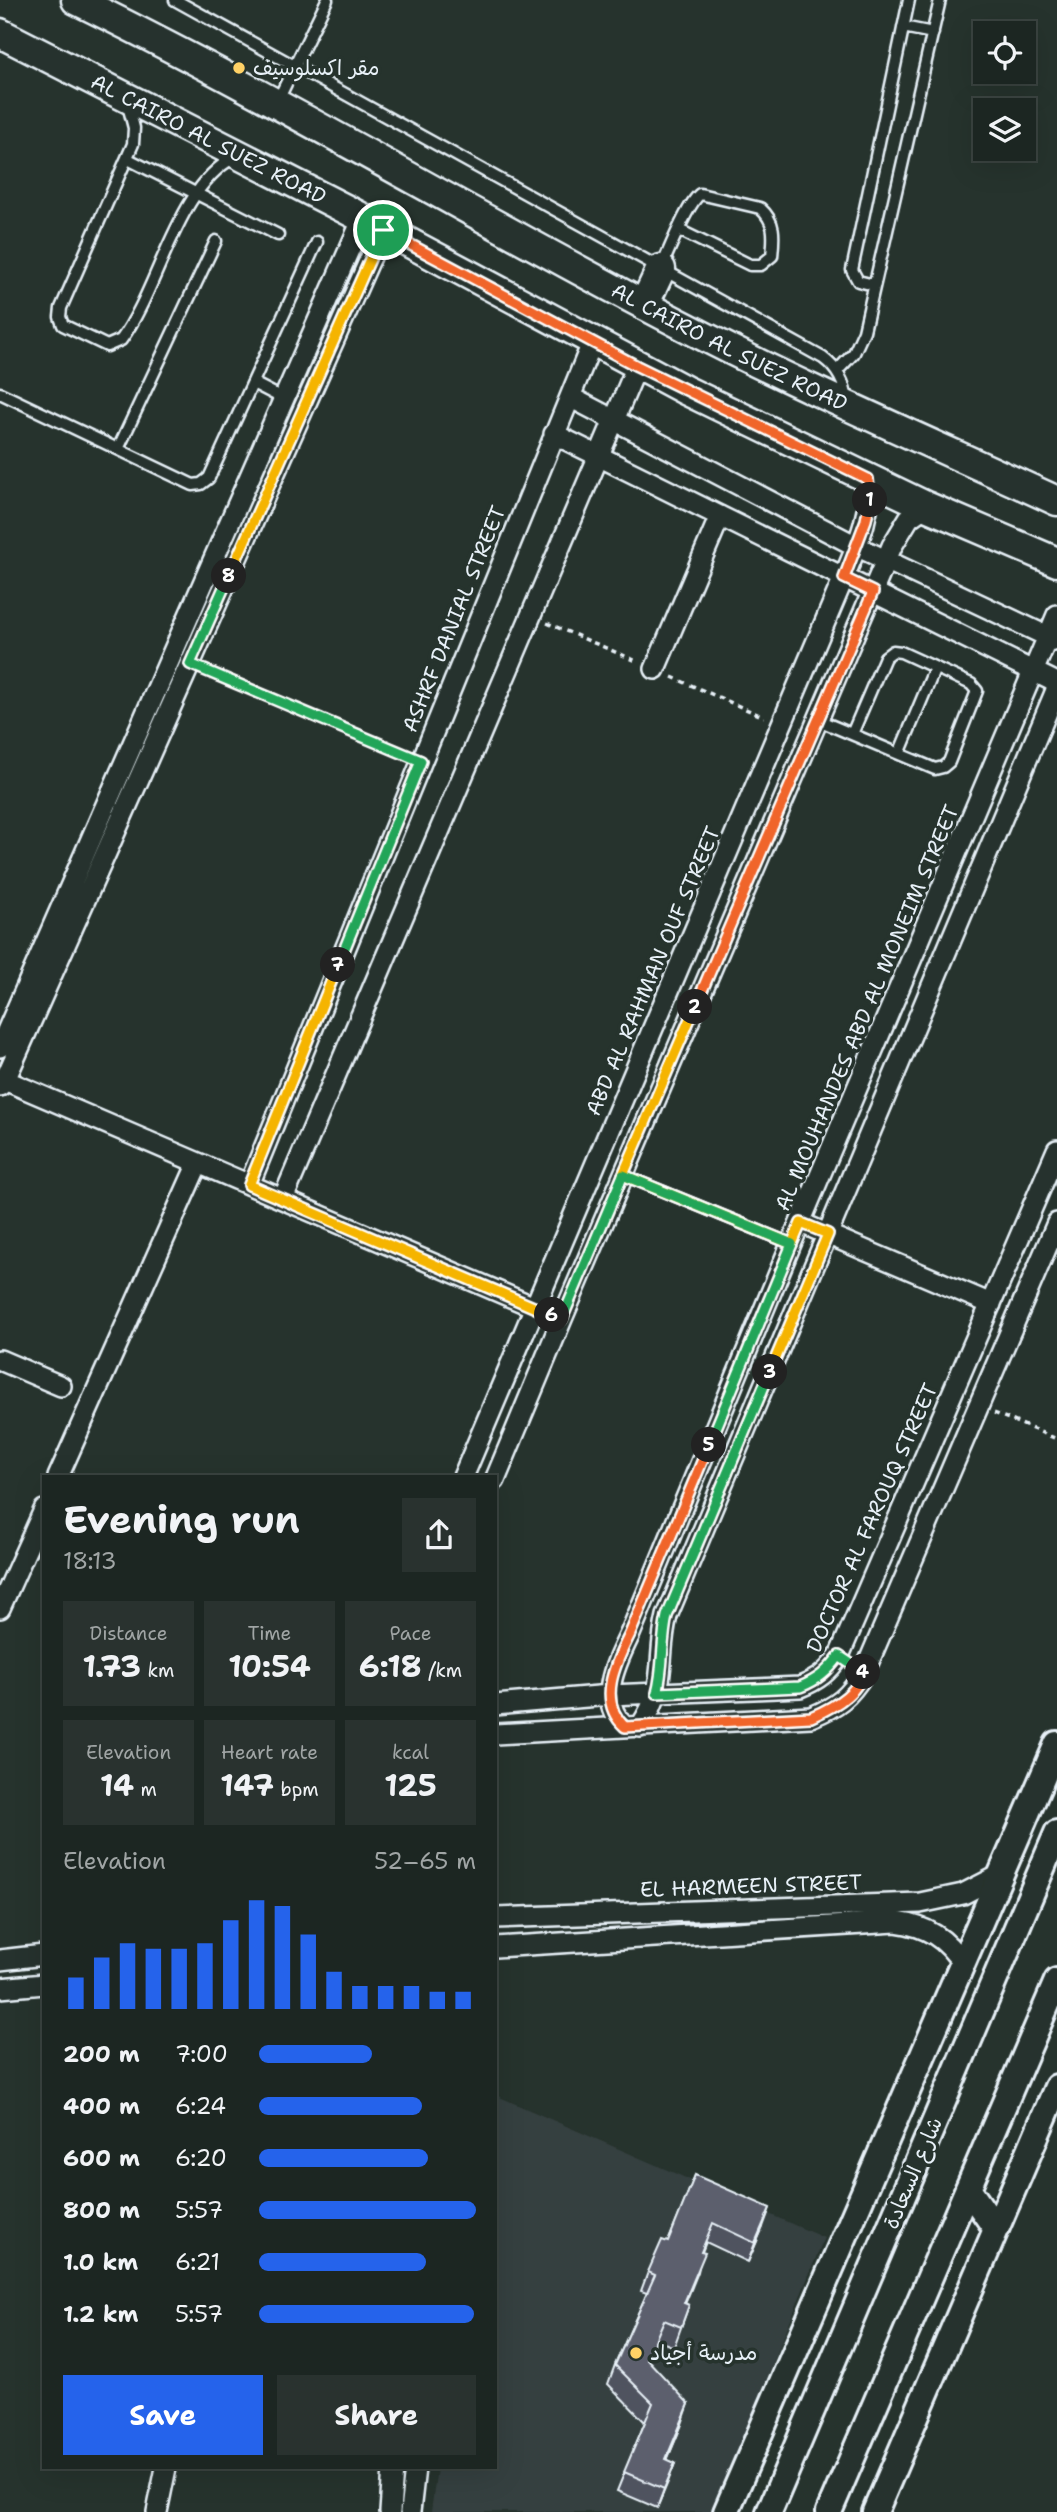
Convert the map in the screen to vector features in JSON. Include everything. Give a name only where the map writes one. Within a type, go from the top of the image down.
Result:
[{"type":"main road","name":"AL CAIRO AL SUEZ ROAD","points":[[76,0],[276,102],[644,305],[847,405],[1057,501]]},
{"type":"main road","name":"AL CAIRO AL SUEZ ROAD","points":[[0,33],[373,224],[637,366],[868,479],[1057,562]]},
{"type":"main road","points":[[644,305],[661,269]]},
{"type":"street","points":[[0,1047],[284,398],[373,224]]},
{"type":"street","points":[[373,224],[190,664],[2,1082],[562,1319]]},
{"type":"street","name":"ASHRF DANIAL STREET","points":[[249,1185],[592,343]]},
{"type":"street","points":[[283,1199],[637,366]]},
{"type":"street","points":[[570,397],[856,546],[1052,639]]},
{"type":"street","points":[[555,434],[1057,685],[667,1616],[657,1693],[632,1727]]},
{"type":"street","name":"ABD AL RAHMAN OUF STREET","points":[[464,1475],[844,578],[866,520],[870,499],[868,479]]},
{"type":"street","points":[[497,1475],[886,560],[909,518],[926,506]]},
{"type":"street","points":[[655,669],[720,516]]},
{"type":"street","name":"AL MOUHANDES ABD AL MONEIM STREET","points":[[610,1695],[618,1658],[1033,671],[1052,639],[1057,615]]},
{"type":"street","name":"DOCTOR AL FAROUQ STREET","points":[[497,1705],[610,1695],[800,1687],[822,1675],[839,1656],[1057,1150]]},
{"type":"street","points":[[59,1475],[198,1163]]},
{"type":"street","points":[[801,1223],[991,1304]]},
{"type":"street","points":[[497,1734],[811,1717],[833,1708],[852,1693],[864,1673],[1057,1223]]},
{"type":"street","points":[[0,1360],[61,1386]]},
{"type":"street","points":[[0,1608],[42,1514]]},
{"type":"street","points":[[839,1656],[864,1673]]},
{"type":"street","points":[[610,1695],[613,1713],[632,1727]]},
{"type":"street","points":[[726,2512],[1057,1744]]},
{"type":"street","name":"شارع السعادة","points":[[769,2512],[1057,1833]]},
{"type":"street","name":"EL HARMEEN STREET","points":[[497,1918],[920,1903],[963,1894],[1002,1874]]},
{"type":"street","name":"EL HARMEEN STREET","points":[[497,1947],[896,1922],[921,1927],[943,1938],[963,1964]]},
{"type":"street","points":[[0,1960],[42,1955]]},
{"type":"street","points":[[829,2512],[1057,1981]]},
{"type":"street","points":[[0,1988],[42,1984]]},
{"type":"street","points":[[875,2512],[1057,2087]]},
{"type":"street","points":[[872,2175],[922,2152]]},
{"type":"street","points":[[968,2189],[996,2229]]},
{"type":"street","points":[[158,2512],[166,2469]]},
{"type":"street","points":[[390,2512],[393,2469]]},
{"type":"street","points":[[410,2512],[415,2469]]},
{"type":"lane","points":[[175,0],[802,346],[831,364],[837,371],[846,393],[847,405]]},
{"type":"lane","points":[[276,102],[327,0]]},
{"type":"lane","points":[[874,285],[858,281],[852,270],[909,0]]},
{"type":"lane","points":[[837,371],[854,353],[860,342],[940,0]]},
{"type":"lane","points":[[903,27],[933,33]]},
{"type":"lane","points":[[125,98],[134,128],[133,144],[61,308],[63,325],[107,346],[121,340],[196,193],[214,170],[239,155]]},
{"type":"lane","points":[[128,159],[278,234]]},
{"type":"lane","points":[[661,269],[679,230],[695,198],[700,194],[760,208],[767,214],[774,230],[772,256],[761,265],[750,265],[679,230]]},
{"type":"lane","points":[[118,449],[216,241]]},
{"type":"lane","points":[[0,393],[193,485],[201,484],[209,478],[317,242]]},
{"type":"lane","points":[[253,383],[284,398]]},
{"type":"lane","points":[[818,719],[852,734],[935,769],[949,762],[977,691],[971,684],[901,652],[893,652],[885,657],[852,734]]},
{"type":"lane","points":[[899,754],[935,668]]},
{"type":"path","points":[[190,664],[421,761]]},
{"type":"path","points":[[623,1175],[792,1244]]},
{"type":"path","points":[[977,1406],[1057,1439]]},
{"type":"shaded area","name":"مدرسة أجياد","points":[[497,2096],[824,2238],[712,2512],[431,2512],[437,2469],[497,2469]]},
{"type":"building","points":[[695,2175],[770,2208],[755,2243],[713,2223],[701,2252],[705,2253],[684,2303],[689,2305],[681,2327],[664,2320],[647,2359],[689,2404],[666,2459],[675,2463],[664,2489],[624,2472],[653,2403],[615,2365],[655,2275],[648,2272],[662,2240],[668,2242]]},
{"type":"place","name":"مقر اكسلوسيف","points":[[239,68]]},
{"type":"place","name":"مدرسة أجياد","points":[[636,2353]]},
{"type":"route","points":[[383,230],[190,664],[421,761],[249,1185],[562,1319],[623,1175],[707,1210],[792,1244],[618,1658],[611,1682],[610,1704],[618,1721],[625,1727],[811,1717],[833,1708],[852,1693],[864,1673],[839,1656],[829,1670],[800,1687],[657,1693],[667,1616],[828,1234],[801,1223],[792,1244],[623,1175],[873,592],[844,578],[866,520],[870,499],[868,479],[592,343],[383,230]]}]
